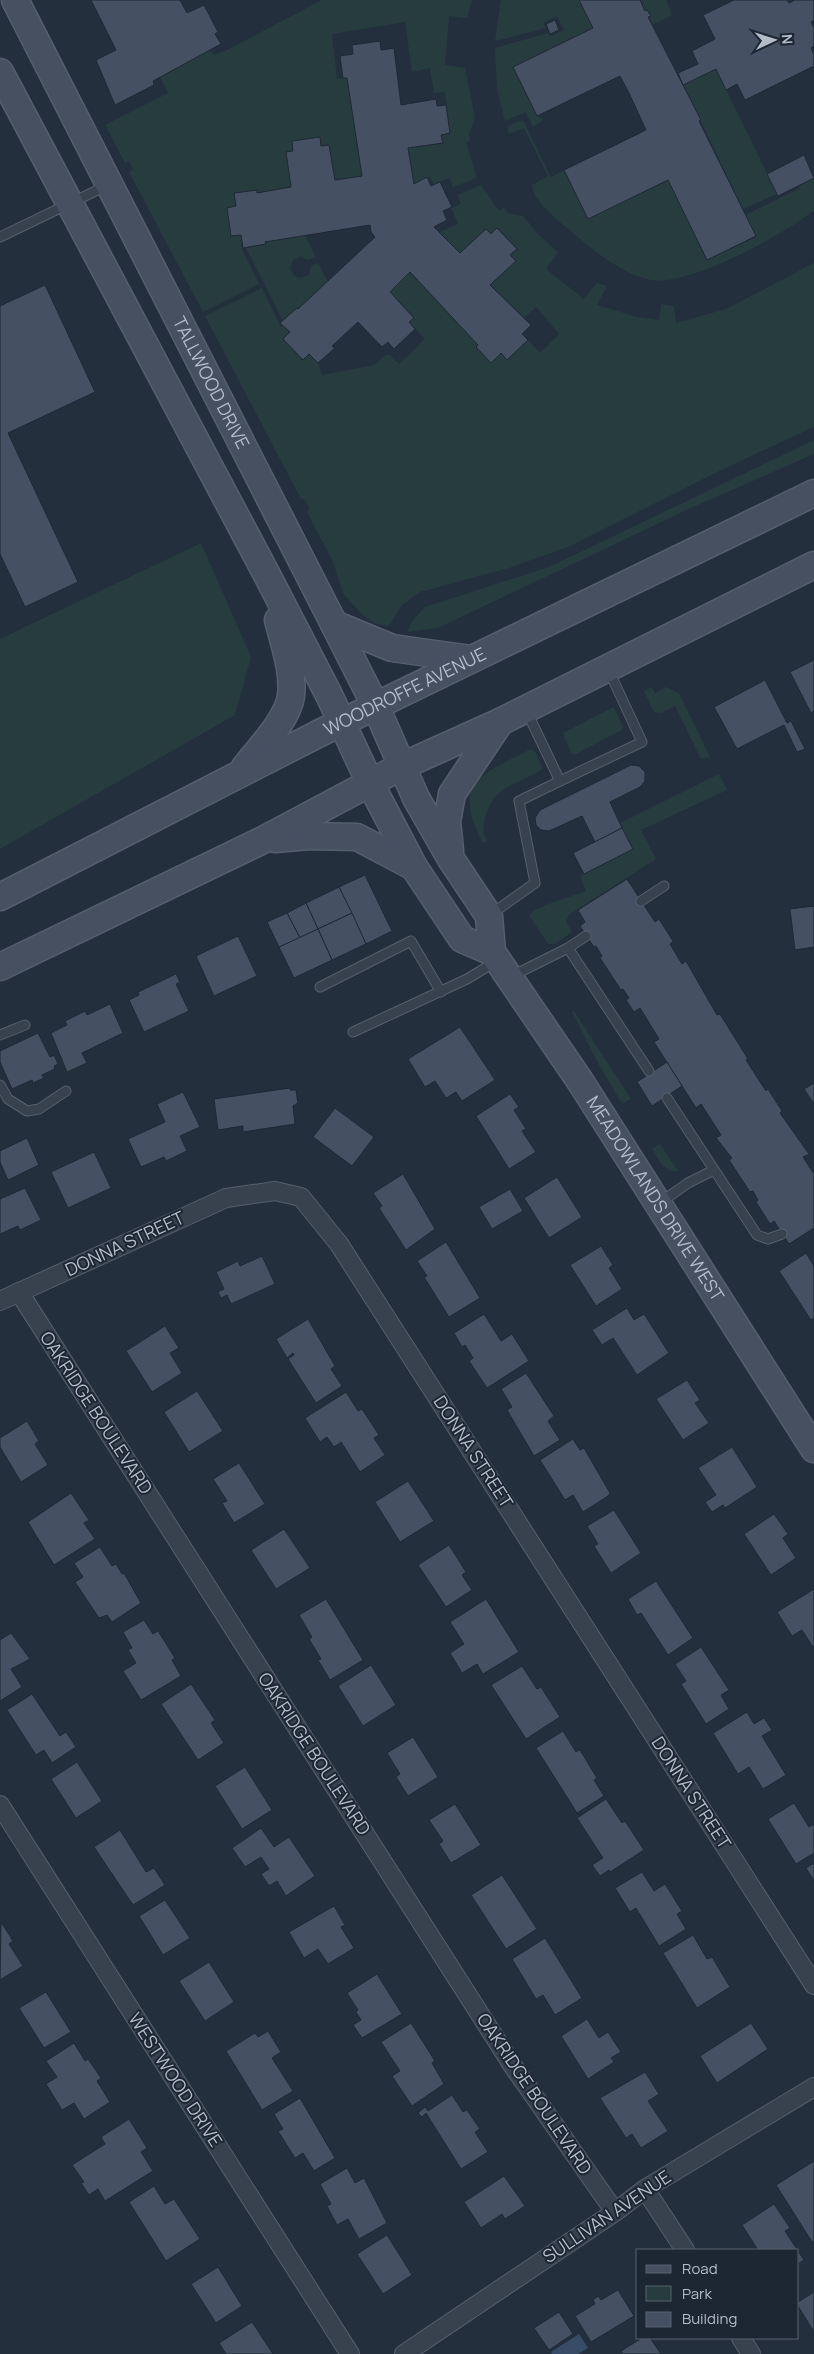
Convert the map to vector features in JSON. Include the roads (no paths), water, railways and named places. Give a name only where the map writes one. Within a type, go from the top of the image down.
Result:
[{"type":"main road","name":"TALLWOOD DRIVE","points":[[15,0],[111,184],[376,707],[400,767]]},
{"type":"main road","points":[[0,72],[268,575],[342,722],[370,783],[414,866],[462,939],[500,963]]},
{"type":"main road","name":"WOODROFFE AVENUE","points":[[0,897],[342,722],[814,493]]},
{"type":"main road","points":[[0,968],[263,840],[400,767],[500,722],[814,565]]},
{"type":"main road","points":[[240,773],[283,717],[291,697],[291,669],[268,575]]},
{"type":"main road","points":[[334,624],[392,648],[471,659]]},
{"type":"main road","points":[[451,859],[447,821],[452,794],[500,722]]},
{"type":"main road","name":"MEADOWLANDS DRIVE WEST","points":[[400,767],[451,859],[489,916],[500,963],[580,1081],[814,1448]]},
{"type":"main road","points":[[263,840],[309,836],[357,837],[414,866]]},
{"type":"street","name":"DONNA STREET","points":[[0,1301],[226,1198],[275,1191],[301,1197],[339,1244],[814,1985]]},
{"type":"street","name":"OAKRIDGE BOULEVARD","points":[[19,1292],[513,2066],[615,2212]]},
{"type":"street","name":"WESTWOOD DRIVE","points":[[0,1805],[350,2354]]},
{"type":"street","name":"SULLIVAN AVENUE","points":[[404,2354],[615,2212],[645,2189],[814,2088]]},
{"type":"street","points":[[645,2189],[684,2249]]},
{"type":"street","points":[[742,2339],[751,2354]]},
{"type":"lane","points":[[0,237],[111,184]]},
{"type":"lane","points":[[489,916],[535,884],[519,801],[642,742],[608,668]]},
{"type":"lane","points":[[526,709],[560,780]]},
{"type":"lane","points":[[641,901],[664,886]]},
{"type":"lane","points":[[353,1032],[500,963],[568,948],[586,936]]},
{"type":"lane","points":[[320,987],[411,941],[441,992]]},
{"type":"lane","points":[[568,948],[649,1071]]},
{"type":"lane","points":[[0,1035],[25,1025]]},
{"type":"lane","points":[[0,1085],[8,1099],[27,1111],[39,1109],[66,1091]]},
{"type":"lane","points":[[667,1098],[757,1235],[768,1240],[782,1234]]},
{"type":"lane","points":[[658,1204],[688,1183],[714,1170]]},
{"type":"water","points":[[579,2334],[588,2348],[578,2354],[552,2354],[551,2352]]}]
